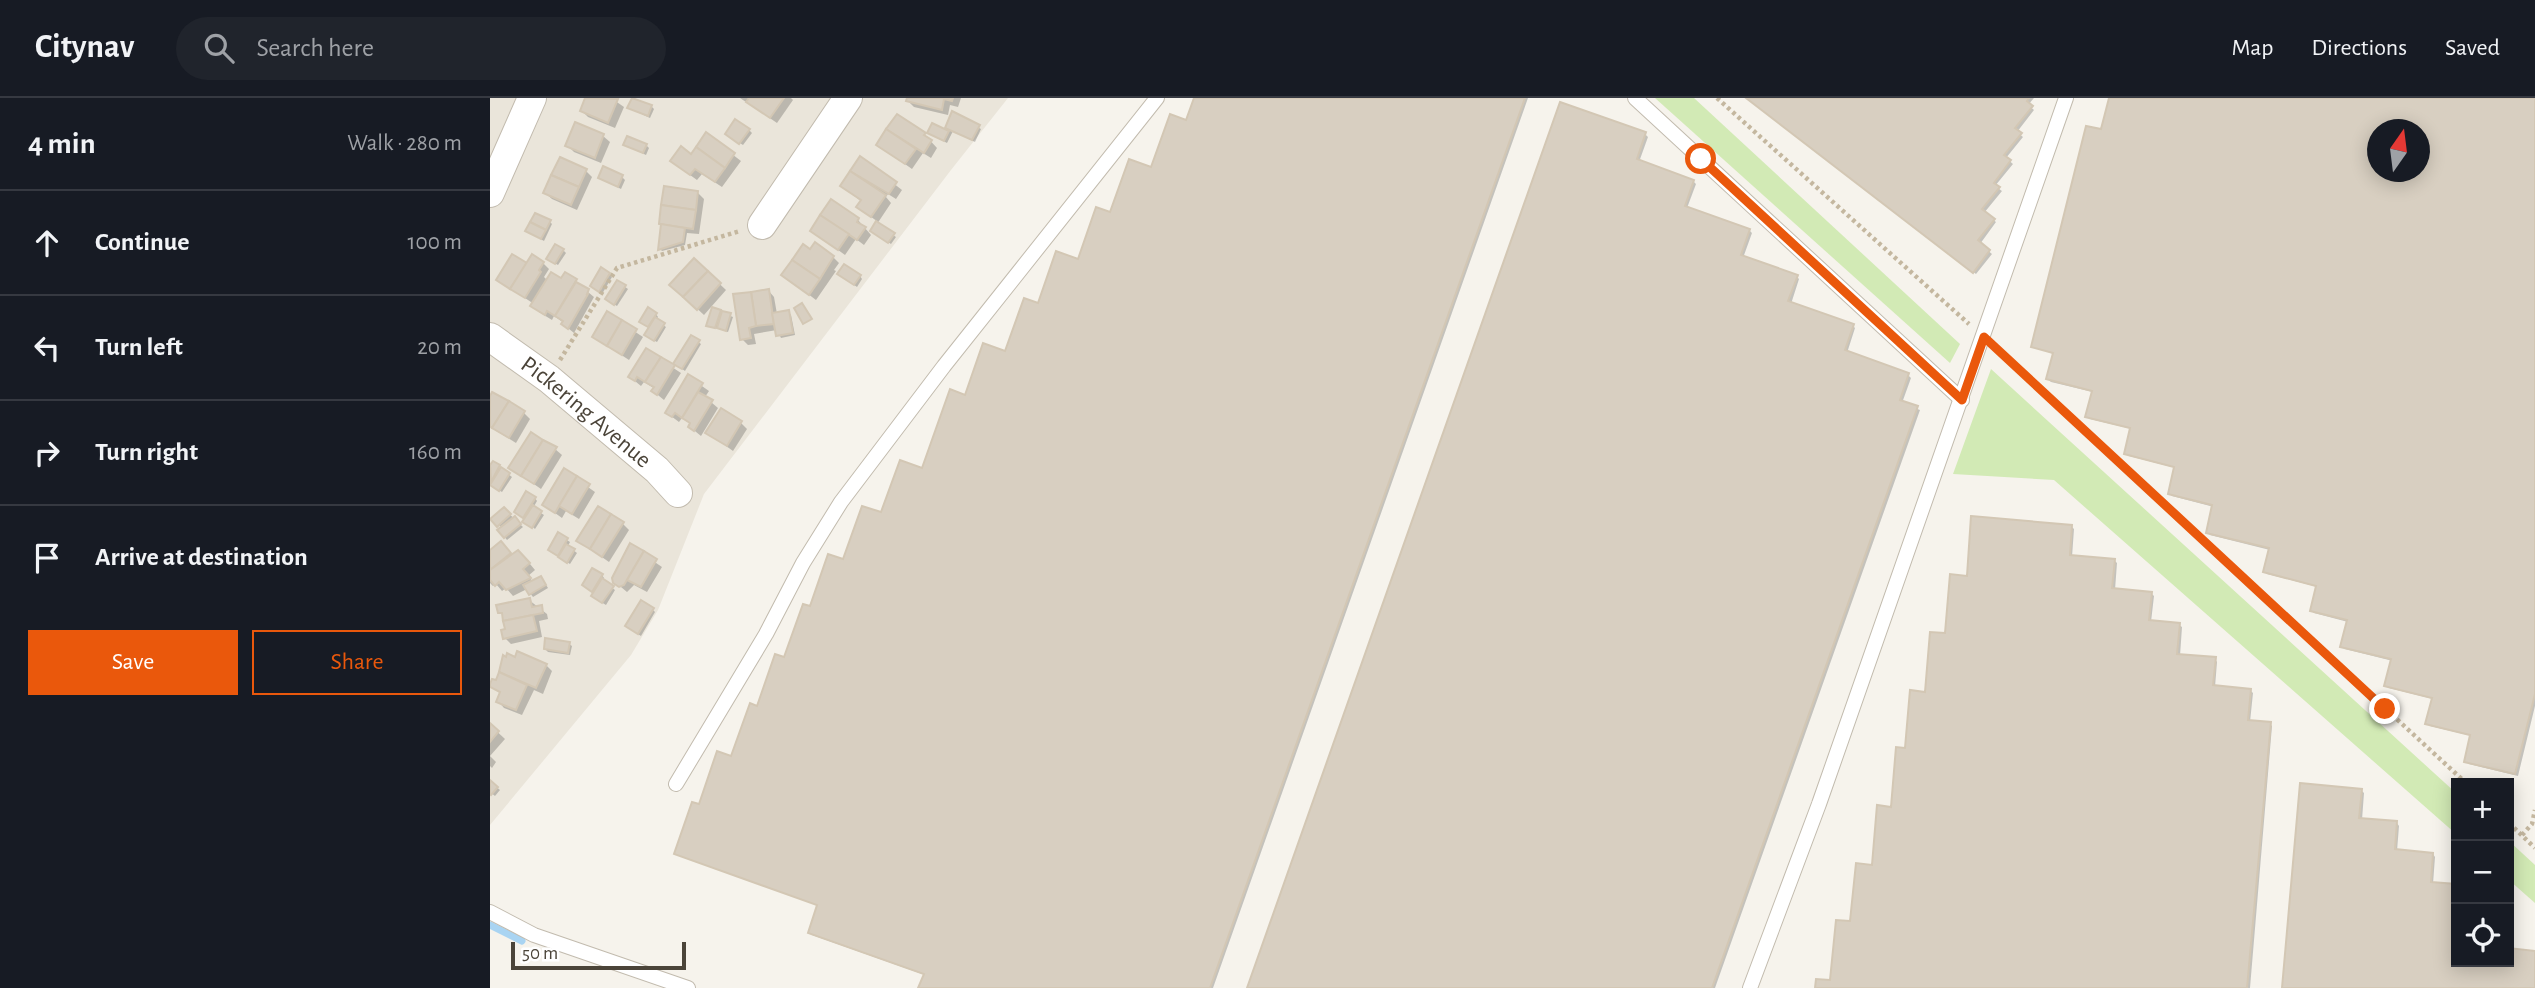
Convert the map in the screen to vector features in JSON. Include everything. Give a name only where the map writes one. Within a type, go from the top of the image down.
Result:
[{"type":"street","points":[[490,193],[499,152],[533,98]]},
{"type":"street","points":[[762,225],[848,98]]},
{"type":"street","name":"Pickering Avenue","points":[[490,337],[549,379],[657,470],[678,493]]},
{"type":"lane","points":[[676,784],[841,502],[944,366],[1157,98]]},
{"type":"lane","points":[[1635,98],[1962,400]]},
{"type":"lane","points":[[1750,988],[1819,804],[2066,98]]},
{"type":"lane","points":[[490,912],[534,935],[688,988]]},
{"type":"path","points":[[1717,98],[1984,337],[2461,778]]},
{"type":"path","points":[[549,379],[617,268],[762,225]]},
{"type":"path","points":[[2522,835],[2532,824],[2535,810]]},
{"type":"path","points":[[2514,828],[2535,848]]},
{"type":"shaded area","points":[[490,98],[1008,98],[704,494],[658,610],[631,655],[490,825]]},
{"type":"green space","points":[[1655,98],[1694,98],[1960,344],[1950,363]]},
{"type":"green space","points":[[1991,369],[2451,788],[2451,830],[2054,480],[1953,474]]},
{"type":"green space","points":[[2514,846],[2535,865],[2535,903],[2514,884]]},
{"type":"building","points":[[585,98],[618,99],[608,123],[580,111]]},
{"type":"building","points":[[632,98],[652,105],[648,116],[627,108]]},
{"type":"building","points":[[749,98],[784,98],[770,118],[746,102]]},
{"type":"building","points":[[907,98],[953,98],[952,101],[944,99],[942,110],[906,101]]},
{"type":"building","points":[[1194,98],[1525,98],[1210,988],[918,988],[924,974],[808,933],[817,905],[674,854],[692,802],[699,804],[717,751],[731,756],[750,703],[757,706],[775,654],[784,657],[803,604],[810,606],[828,554],[843,559],[862,506],[881,512],[900,460],[922,468],[950,389],[965,395],[983,343],[1005,351],[1024,298],[1038,303],[1056,251],[1078,259],[1096,207],[1110,212],[1129,159],[1151,167],[1170,114],[1186,120]]},
{"type":"building","points":[[1746,98],[2029,98],[2027,101],[2033,106],[2015,128],[2022,133],[2004,155],[2011,160],[1994,183],[2000,187],[1982,209],[1995,219],[1978,240],[1990,250],[1973,273]]},
{"type":"building","points":[[2109,98],[2535,98],[2535,694],[2515,774],[2464,762],[2470,735],[2425,724],[2432,698],[2384,686],[2391,659],[2340,647],[2347,620],[2310,611],[2316,586],[2263,572],[2269,548],[2206,533],[2212,505],[2168,494],[2174,467],[2124,454],[2130,428],[2085,417],[2092,391],[2046,379],[2053,353],[2031,347],[2086,126],[2101,129]]},
{"type":"building","points":[[1560,102],[1646,132],[1637,159],[1694,180],[1685,206],[1750,229],[1741,255],[1798,275],[1788,301],[1854,324],[1845,350],[1909,373],[1900,400],[1918,406],[1712,988],[1247,988]]},
{"type":"building","points":[[952,111],[980,125],[972,140],[945,128]]},
{"type":"building","points":[[897,114],[932,140],[924,153],[886,129]]},
{"type":"building","points":[[735,119],[750,129],[739,144],[725,134]]},
{"type":"building","points":[[575,122],[604,134],[595,158],[565,146]]},
{"type":"building","points":[[932,123],[949,131],[944,141],[927,133]]},
{"type":"building","points":[[886,129],[916,149],[905,164],[876,145]]},
{"type":"building","points":[[706,132],[735,153],[725,168],[696,147]]},
{"type":"building","points":[[627,136],[647,144],[643,153],[623,145]]},
{"type":"building","points":[[681,146],[691,154],[696,147],[725,168],[715,182],[695,169],[690,175],[670,161]]},
{"type":"building","points":[[860,156],[897,182],[889,194],[850,171]]},
{"type":"building","points":[[560,157],[587,169],[579,187],[551,175]]},
{"type":"building","points":[[603,166],[623,175],[618,187],[598,178]]},
{"type":"building","points":[[850,171],[886,195],[871,217],[856,207],[861,200],[840,186]]},
{"type":"building","points":[[551,175],[579,187],[571,205],[543,193]]},
{"type":"building","points":[[664,186],[698,191],[696,210],[661,205]]},
{"type":"building","points":[[831,199],[859,218],[857,222],[866,227],[857,240],[820,215]]},
{"type":"building","points":[[661,205],[696,210],[693,229],[659,224]]},
{"type":"building","points":[[535,213],[551,220],[546,230],[530,222]]},
{"type":"building","points":[[820,215],[849,234],[838,250],[810,231]]},
{"type":"building","points":[[876,221],[895,233],[888,243],[870,231]]},
{"type":"building","points":[[530,222],[546,230],[541,239],[525,231]]},
{"type":"building","points":[[661,224],[685,228],[683,242],[658,250]]},
{"type":"building","points":[[815,242],[834,256],[820,279],[792,260],[803,244],[810,249]]},
{"type":"building","points":[[555,244],[564,249],[555,264],[546,259]]},
{"type":"building","points":[[512,254],[527,263],[510,289],[496,280]]},
{"type":"building","points":[[532,254],[544,262],[525,298],[510,289]]},
{"type":"building","points":[[694,258],[708,271],[683,297],[669,285]]},
{"type":"building","points":[[792,260],[820,279],[809,295],[781,275]]},
{"type":"building","points":[[844,264],[861,275],[854,285],[837,274]]},
{"type":"building","points":[[601,267],[610,273],[599,292],[590,286]]},
{"type":"building","points":[[708,271],[721,283],[697,310],[683,297]]},
{"type":"building","points":[[551,272],[561,278],[565,272],[577,279],[555,316],[547,311],[545,315],[530,306]]},
{"type":"building","points":[[617,280],[626,285],[614,305],[605,299]]},
{"type":"building","points":[[576,282],[589,289],[568,329],[561,324],[563,321],[555,316]]},
{"type":"building","points":[[769,289],[774,324],[756,326],[751,292]]},
{"type":"building","points":[[751,292],[756,326],[749,328],[751,338],[740,340],[733,294]]},
{"type":"building","points":[[802,303],[812,319],[803,324],[794,308]]},
{"type":"building","points":[[648,307],[657,313],[648,327],[639,322]]},
{"type":"building","points":[[712,307],[721,310],[715,328],[706,326]]},
{"type":"building","points":[[789,310],[793,333],[776,336],[772,313]]},
{"type":"building","points":[[607,311],[622,320],[607,346],[592,337]]},
{"type":"building","points":[[722,311],[731,313],[726,331],[717,328]]},
{"type":"building","points":[[655,317],[665,323],[654,341],[644,335]]},
{"type":"building","points":[[622,320],[637,329],[622,355],[607,346]]},
{"type":"building","points":[[691,335],[700,340],[682,369],[673,364]]},
{"type":"building","points":[[646,348],[661,357],[645,382],[637,377],[635,381],[628,377]]},
{"type":"building","points":[[661,357],[675,365],[657,395],[651,391],[654,387],[645,382]]},
{"type":"building","points":[[688,374],[703,383],[682,418],[675,413],[672,417],[665,413]]},
{"type":"building","points":[[492,392],[509,401],[492,428],[490,396]]},
{"type":"building","points":[[698,392],[713,400],[694,431],[688,427],[690,423],[682,418]]},
{"type":"building","points":[[509,401],[525,411],[509,438],[492,428]]},
{"type":"building","points":[[721,408],[742,421],[727,446],[705,433]]},
{"type":"building","points":[[531,432],[543,440],[521,476],[508,468]]},
{"type":"building","points":[[543,440],[557,447],[534,484],[521,476]]},
{"type":"building","points":[[493,461],[500,465],[491,482],[490,465]]},
{"type":"building","points":[[501,467],[510,473],[499,491],[490,485]]},
{"type":"building","points":[[564,468],[577,476],[555,513],[542,505]]},
{"type":"building","points":[[577,476],[590,484],[572,514],[559,506]]},
{"type":"building","points":[[526,491],[536,497],[523,518],[514,512]]},
{"type":"building","points":[[533,505],[542,511],[532,528],[522,522]]},
{"type":"building","points":[[598,506],[611,514],[590,549],[576,541]]},
{"type":"building","points":[[504,507],[511,514],[497,527],[490,519]]},
{"type":"building","points":[[611,514],[624,522],[602,557],[590,549]]},
{"type":"building","points":[[515,516],[521,524],[504,538],[497,530]]},
{"type":"building","points":[[1971,516],[2072,525],[2070,555],[2115,559],[2112,588],[2152,592],[2149,620],[2180,623],[2177,654],[2216,657],[2213,685],[2251,689],[2248,720],[2271,722],[2247,988],[1815,988],[1816,979],[1830,980],[1836,920],[1850,921],[1856,863],[1872,865],[1877,805],[1891,807],[1896,747],[1905,748],[1910,690],[1925,692],[1930,632],[1945,633],[1950,574],[1967,576]]},
{"type":"building","points":[[558,532],[568,538],[558,556],[548,550]]},
{"type":"building","points":[[501,541],[511,553],[490,570],[490,550]]},
{"type":"building","points":[[630,543],[644,551],[624,585],[619,587],[613,583],[612,578]]},
{"type":"building","points":[[566,544],[575,549],[567,563],[558,557]]},
{"type":"building","points":[[518,550],[530,563],[523,569],[531,578],[506,590],[499,582],[495,586],[490,580],[490,570]]},
{"type":"building","points":[[644,551],[657,559],[641,587],[627,580]]},
{"type":"building","points":[[592,568],[603,574],[592,592],[582,585]]},
{"type":"building","points":[[541,576],[546,585],[529,595],[523,585]]},
{"type":"building","points":[[602,578],[614,586],[602,603],[591,596]]},
{"type":"building","points":[[530,598],[532,607],[542,605],[543,613],[503,621],[502,613],[498,613],[496,605]]},
{"type":"building","points":[[641,600],[654,608],[638,634],[625,626]]},
{"type":"building","points":[[533,615],[537,631],[503,639],[503,621]]},
{"type":"building","points":[[545,638],[570,642],[568,653],[544,649]]},
{"type":"building","points":[[517,651],[547,664],[536,688],[499,672],[503,655],[506,657],[507,653],[515,657]]},
{"type":"building","points":[[499,672],[527,685],[516,710],[496,702],[500,692],[490,687],[490,684],[492,679],[496,680]]},
{"type":"building","points":[[490,723],[499,731],[490,742]]},
{"type":"building","points":[[490,780],[498,787],[491,795],[490,794]]},
{"type":"building","points":[[2300,783],[2362,789],[2359,818],[2397,821],[2395,849],[2433,853],[2431,882],[2451,884],[2451,967],[2514,967],[2514,949],[2535,951],[2535,988],[2282,988]]},
{"type":"waterway","points":[[490,925],[522,941]]},
{"type":"route","points":[[1701,159],[1962,400],[1984,337],[2385,709]]}]
